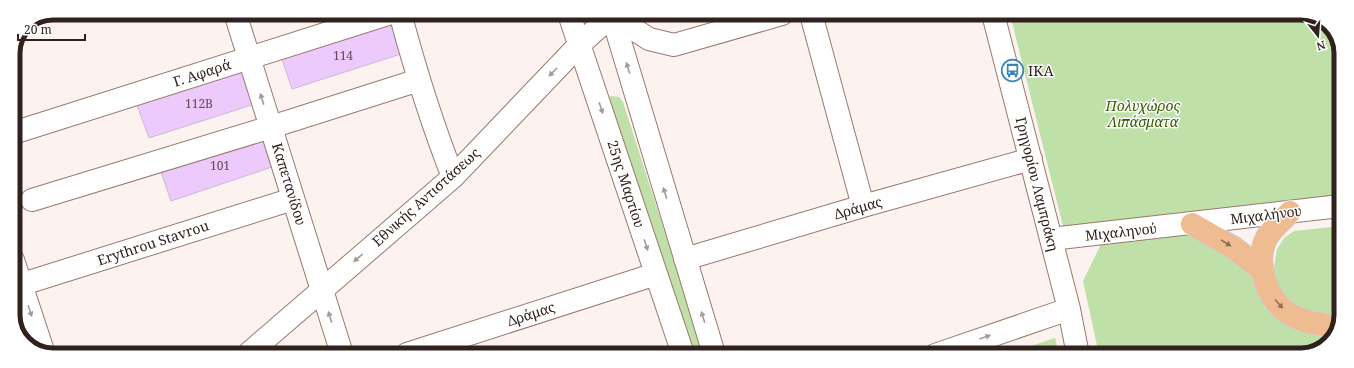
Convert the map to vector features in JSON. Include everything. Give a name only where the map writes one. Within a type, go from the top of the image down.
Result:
[{"type":"main road","points":[[1290,212],[1268,235],[1262,249],[1262,270],[1267,286],[1278,304],[1290,315],[1305,321],[1332,327]]},
{"type":"main road","points":[[1192,224],[1234,248],[1262,270]]},
{"type":"street","name":"Καπετανίδου","points":[[237,20],[340,348]]},
{"type":"street","name":"Γ. Αφαρά","points":[[20,131],[369,20]]},
{"type":"street","points":[[402,20],[440,146],[453,177]]},
{"type":"street","name":"25ης Μαρτίου","points":[[571,20],[681,348]]},
{"type":"street","name":"Εθνικής Αντιστάσεως","points":[[255,348],[453,177],[580,44],[606,20]]},
{"type":"street","points":[[614,20],[712,348]]},
{"type":"street","points":[[621,20],[649,39],[674,45],[761,20]]},
{"type":"street","points":[[813,20],[862,206]]},
{"type":"street","name":"Γρηγορίου Λαμπράκη","points":[[996,20],[1051,239],[1076,348]]},
{"type":"street","points":[[32,200],[419,80]]},
{"type":"street","name":"Δράμας","points":[[685,259],[862,206],[1031,159]]},
{"type":"street","name":"Erythrou Stavrou","points":[[20,285],[293,199]]},
{"type":"street","name":"Μιχαλήνου","points":[[1192,224],[1334,207]]},
{"type":"street","name":"Μιχαληνού","points":[[1051,239],[1192,224]]},
{"type":"street","name":"Δράμας","points":[[426,348],[656,274]]},
{"type":"street","points":[[20,294],[41,346]]},
{"type":"street","points":[[955,348],[1068,309]]},
{"type":"green space","name":"Πολυχώρος Λιπάσματα","points":[[1012,20],[1301,20],[1316,23],[1331,38],[1334,51],[1334,196],[1064,230]]},
{"type":"green space","points":[[611,96],[619,97],[623,102],[702,348],[683,348],[608,98]]},
{"type":"green space","points":[[1334,227],[1333,320],[1306,314],[1280,294],[1273,273],[1277,249],[1284,238],[1294,231]]},
{"type":"green space","points":[[1179,232],[1201,235],[1251,270],[1258,285],[1331,330],[1318,344],[1301,348],[1097,348],[1083,281],[1102,242]]},
{"type":"green space","points":[[1055,338],[1057,348],[1025,348]]},
{"type":"building","points":[[395,21],[404,53],[292,89],[282,59]]},
{"type":"building","points":[[251,69],[261,102],[149,138],[137,105]]},
{"type":"building","points":[[271,130],[281,164],[171,201],[160,169]]},
{"type":"place","name":"ΙΚΑ","points":[[1013,71]]}]
